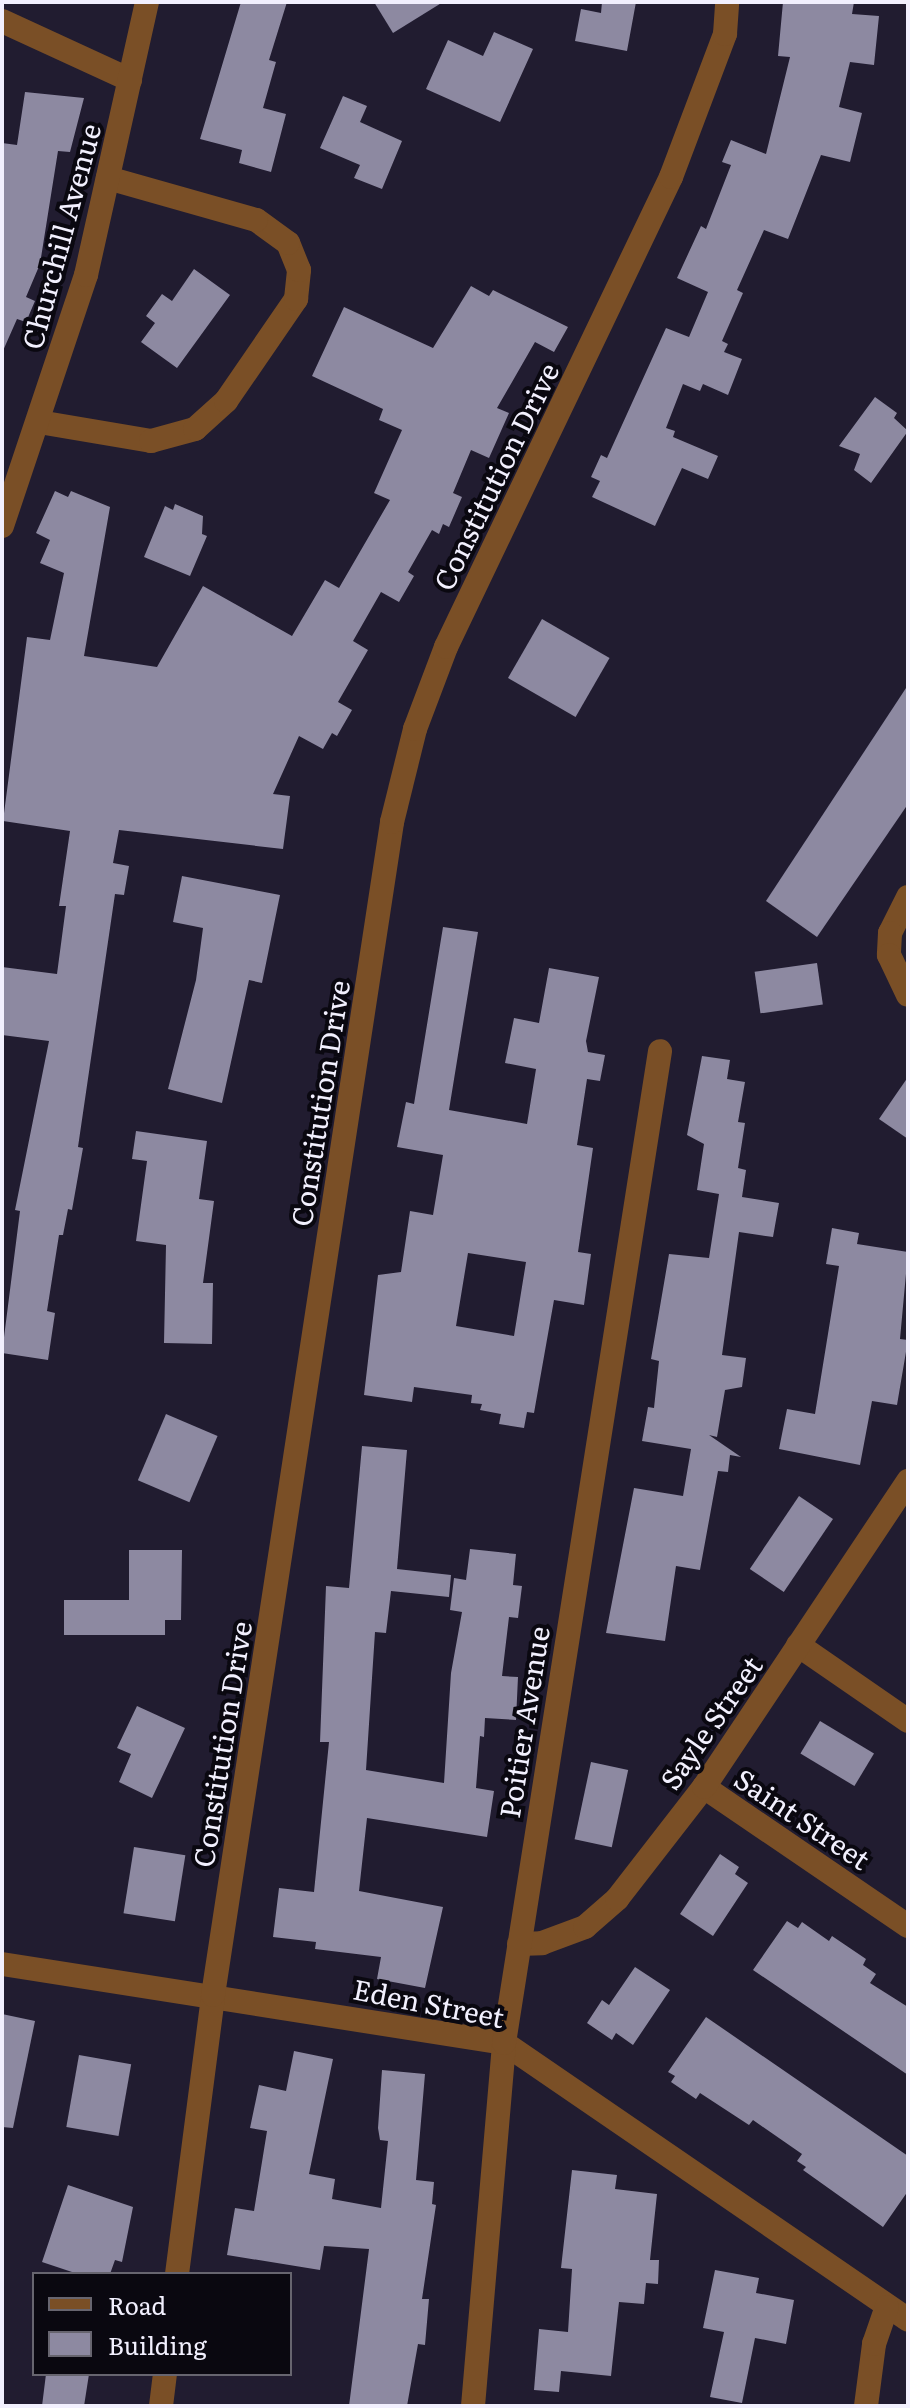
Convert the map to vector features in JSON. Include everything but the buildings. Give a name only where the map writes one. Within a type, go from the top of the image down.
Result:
[{"type":"street","name":"Churchill Avenue","points":[[2,526],[86,275],[147,2]]},
{"type":"street","name":"Constitution Drive","points":[[177,2272],[213,1995],[392,822],[415,729],[446,647],[671,177],[725,34],[727,2]]},
{"type":"street","points":[[2,21],[130,80]]},
{"type":"street","points":[[39,422],[151,441],[195,429],[226,401],[296,299],[299,270],[288,243],[256,220],[108,178]]},
{"type":"street","points":[[908,897],[890,933],[889,955],[908,995]]},
{"type":"street","name":"Poitier Avenue","points":[[473,2406],[504,2043],[660,1051]]},
{"type":"street","name":"Sayle Street","points":[[519,1944],[542,1943],[585,1927],[617,1899],[704,1787],[908,1481]]},
{"type":"street","points":[[798,1645],[908,1721]]},
{"type":"street","name":"Saint Street","points":[[704,1787],[908,1926]]},
{"type":"street","name":"Eden Street","points":[[2,1964],[504,2043],[908,2320]]},
{"type":"street","points":[[866,2406],[874,2344],[887,2307]]},
{"type":"street","points":[[161,2406],[165,2376]]}]
